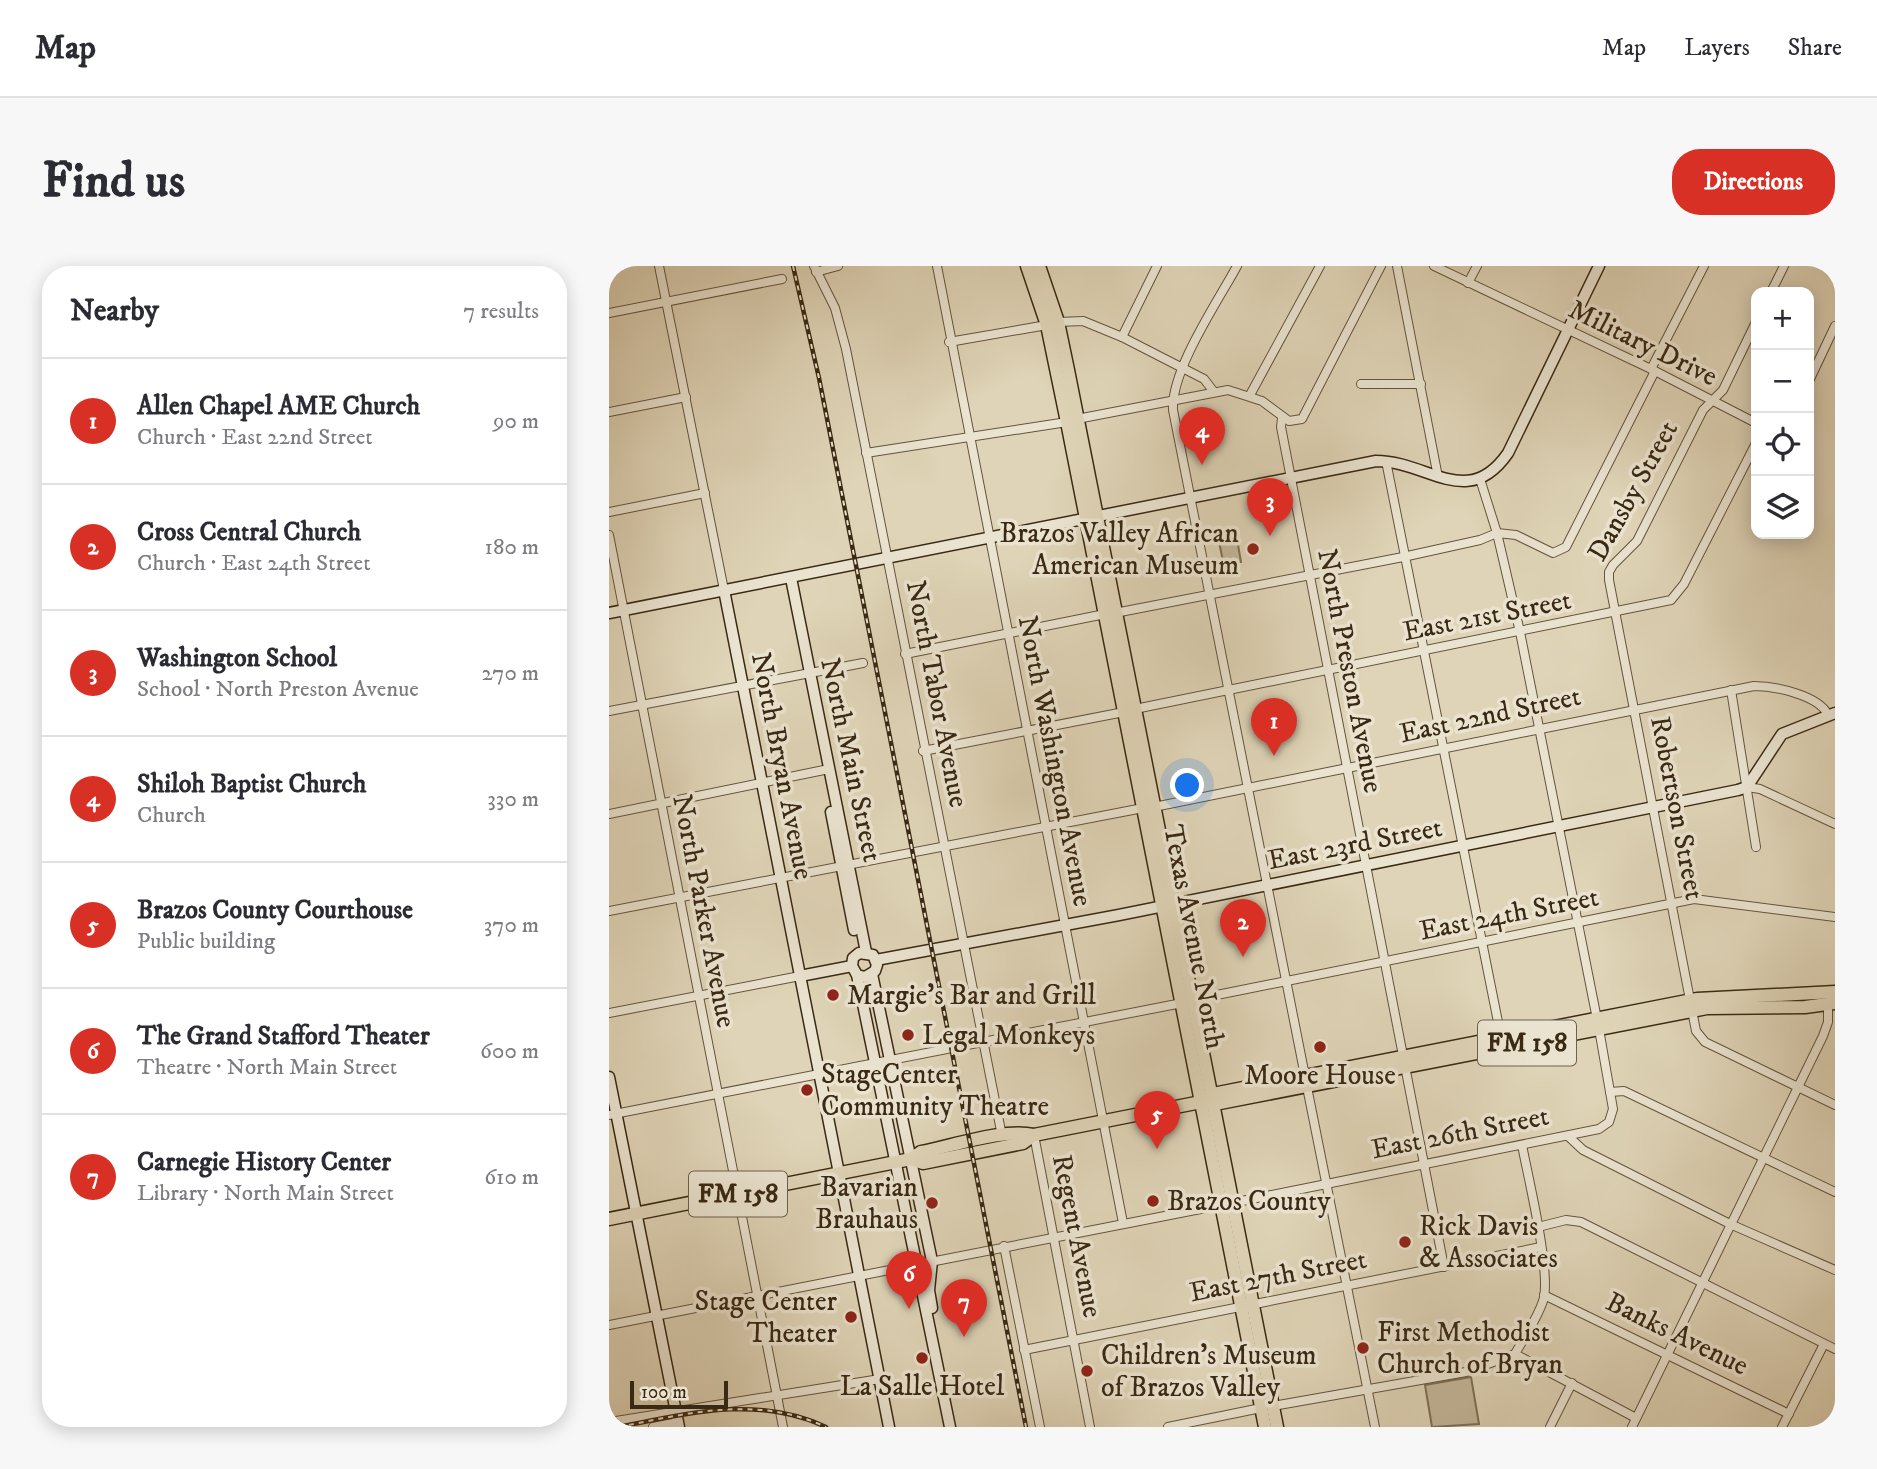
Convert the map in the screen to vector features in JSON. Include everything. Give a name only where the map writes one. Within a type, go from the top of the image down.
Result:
[{"type":"main road","name":"Texas Avenue North","points":[[1027,266],[1052,324]]},
{"type":"main road","name":"Texas Avenue North","points":[[1039,266],[1267,1407]]},
{"type":"main road","name":"FM 158","points":[[609,1219],[911,1159],[921,1152],[1002,1136],[1022,1133],[1034,1135],[1206,1101],[1220,1103],[1306,1082],[1690,1006],[1721,996],[1835,992]]},
{"type":"main road","name":"FM 158","points":[[1690,1006],[1832,1004]]},
{"type":"main road","name":"FM 158","points":[[1403,1062],[1501,1037],[1598,1024]]},
{"type":"main road","name":"FM 158","points":[[911,1159],[923,1163],[1023,1143],[1034,1135]]},
{"type":"main road","points":[[1265,1427],[1267,1407]]},
{"type":"main road","points":[[1267,1407],[1277,1427]]},
{"type":"street","name":"North Bryan Avenue","points":[[659,266],[889,1427]]},
{"type":"street","points":[[815,269],[838,266]]},
{"type":"street","name":"North Washington Avenue","points":[[937,266],[949,342],[1123,1223]]},
{"type":"street","points":[[1122,337],[1157,266]]},
{"type":"street","points":[[1237,266],[1182,368],[1173,400],[1375,1427]]},
{"type":"street","points":[[1250,395],[1320,266]]},
{"type":"street","points":[[866,453],[969,439],[1228,390],[1250,395],[1282,418],[1296,421],[1306,415],[1381,266]]},
{"type":"street","points":[[1397,266],[1438,477]]},
{"type":"street","name":"Military Drive","points":[[1434,266],[1653,370],[1751,421]]},
{"type":"street","points":[[1468,284],[1477,266]]},
{"type":"street","points":[[609,613],[1090,516],[1386,461],[1414,466],[1453,482],[1480,479],[1491,474],[1509,453],[1599,266]]},
{"type":"street","points":[[905,654],[1403,557],[1480,540],[1497,533],[1516,535],[1553,553],[1563,551],[1704,266]]},
{"type":"street","points":[[1774,287],[1784,266]]},
{"type":"street","name":"North Tabor Avenue","points":[[815,269],[831,297],[840,323],[888,557],[923,751],[1002,1136]]},
{"type":"street","points":[[609,313],[782,279]]},
{"type":"street","points":[[949,342],[1083,321],[1122,337],[1204,379],[1214,392]]},
{"type":"street","points":[[1814,370],[1835,326]]},
{"type":"street","name":"Dansby Street","points":[[1616,614],[1609,572],[1637,541],[1703,410],[1723,390],[1751,333]]},
{"type":"street","points":[[1361,384],[1421,384]]},
{"type":"street","points":[[609,412],[686,397]]},
{"type":"street","name":"North Preston Avenue","points":[[1282,418],[1281,427],[1308,574],[1444,1267]]},
{"type":"street","name":"East 21st Street","points":[[923,751],[1663,604],[1675,597],[1751,453]]},
{"type":"street","points":[[1386,461],[1441,749],[1501,1037]]},
{"type":"street","points":[[1480,479],[1497,533],[1520,632],[1613,1109],[1609,1122],[1599,1129],[1568,1136]]},
{"type":"street","points":[[609,512],[705,493]]},
{"type":"street","name":"North Parker Avenue","points":[[609,535],[783,1427]]},
{"type":"street","name":"North Main Street","points":[[788,578],[862,952]]},
{"type":"street","name":"Robertson Street","points":[[1616,614],[1696,1031],[1705,1042],[1835,1105]]},
{"type":"street","points":[[609,711],[863,663]]},
{"type":"street","name":"East 22nd Street","points":[[609,911],[943,849],[1731,690],[1769,686],[1783,689],[1823,706],[1832,714]]},
{"type":"street","points":[[1731,690],[1756,847]]},
{"type":"street","points":[[1747,786],[1781,734],[1832,714]]},
{"type":"street","points":[[609,814],[826,770]]},
{"type":"street","points":[[1747,786],[1761,789],[1835,824]]},
{"type":"street","name":"East 23rd Street","points":[[876,960],[1558,828],[1747,786]]},
{"type":"street","name":"East 24th Street","points":[[613,1114],[1708,898],[1835,918]]},
{"type":"street","points":[[939,1370],[929,1290],[932,1261],[872,974],[876,960],[862,952],[853,958],[855,971],[950,1427]]},
{"type":"street","points":[[609,1013],[800,976],[855,971],[865,977],[872,974]]},
{"type":"street","points":[[1515,1354],[1572,1383],[1634,1423],[1798,1086],[1828,1022],[1832,1004]]},
{"type":"street","points":[[609,1077],[613,1114],[637,1213],[678,1420]]},
{"type":"street","points":[[1610,1092],[1623,1091],[1835,1192]]},
{"type":"street","name":"Regent Avenue","points":[[1034,1135],[1090,1427]]},
{"type":"street","name":"East 26th Street","points":[[609,1325],[1568,1136],[1583,1150],[1730,1224],[1835,1270]]},
{"type":"street","points":[[1168,1427],[1367,1388],[1466,1372],[1515,1354],[1544,1295],[1541,1247],[1522,1145]]},
{"type":"street","points":[[1538,1227],[1566,1220],[1581,1222],[1835,1349]]},
{"type":"street","points":[[1004,1246],[1039,1427]]},
{"type":"street","name":"East 27th Street","points":[[1024,1350],[1541,1247]]},
{"type":"street","name":"Banks Avenue","points":[[1544,1295],[1789,1414]]},
{"type":"street","points":[[1782,1427],[1824,1344]]},
{"type":"street","points":[[653,1427],[778,1395],[880,1379]]},
{"type":"street","points":[[1550,1427],[1572,1383]]},
{"type":"street","points":[[609,1422],[678,1420]]},
{"type":"shaded area","points":[[1236,533],[1241,562],[1224,566],[1218,537]]},
{"type":"shaded area","points":[[1471,1377],[1479,1424],[1432,1427],[1425,1385]]},
{"type":"railway","points":[[793,266],[819,378],[1026,1427]]},
{"type":"railway","points":[[619,1427],[697,1412],[749,1409],[800,1417],[826,1427]]},
{"type":"place","name":"Shiloh Baptist Church","points":[[1202,465]]},
{"type":"place","name":"Washington School","points":[[1270,536]]},
{"type":"place","name":"Brazos Valley African American Museum","points":[[1253,549]]},
{"type":"place","name":"Allen Chapel AME Church","points":[[1274,756]]},
{"type":"place","name":"Cross Central Church","points":[[1243,957]]},
{"type":"place","name":"Margie's Bar and Grill","points":[[833,995]]},
{"type":"place","name":"Legal Monkeys","points":[[908,1035]]},
{"type":"place","name":"Moore House","points":[[1320,1047]]},
{"type":"place","name":"StageCenter Community Theatre","points":[[807,1090]]},
{"type":"place","name":"Brazos County Courthouse","points":[[1157,1149]]},
{"type":"place","name":"Brazos County","points":[[1153,1201]]},
{"type":"place","name":"Bavarian Brauhaus","points":[[932,1203]]},
{"type":"place","name":"Rick Davis & Associates","points":[[1405,1242]]},
{"type":"place","name":"The Grand Stafford Theater","points":[[909,1309]]},
{"type":"place","name":"Stage Center Theater","points":[[851,1317]]},
{"type":"place","name":"Carnegie History Center","points":[[964,1337]]},
{"type":"place","name":"First Methodist Church of Bryan","points":[[1363,1348]]},
{"type":"place","name":"La Salle Hotel","points":[[922,1358]]},
{"type":"place","name":"Children's Museum of Brazos Valley","points":[[1087,1371]]}]
